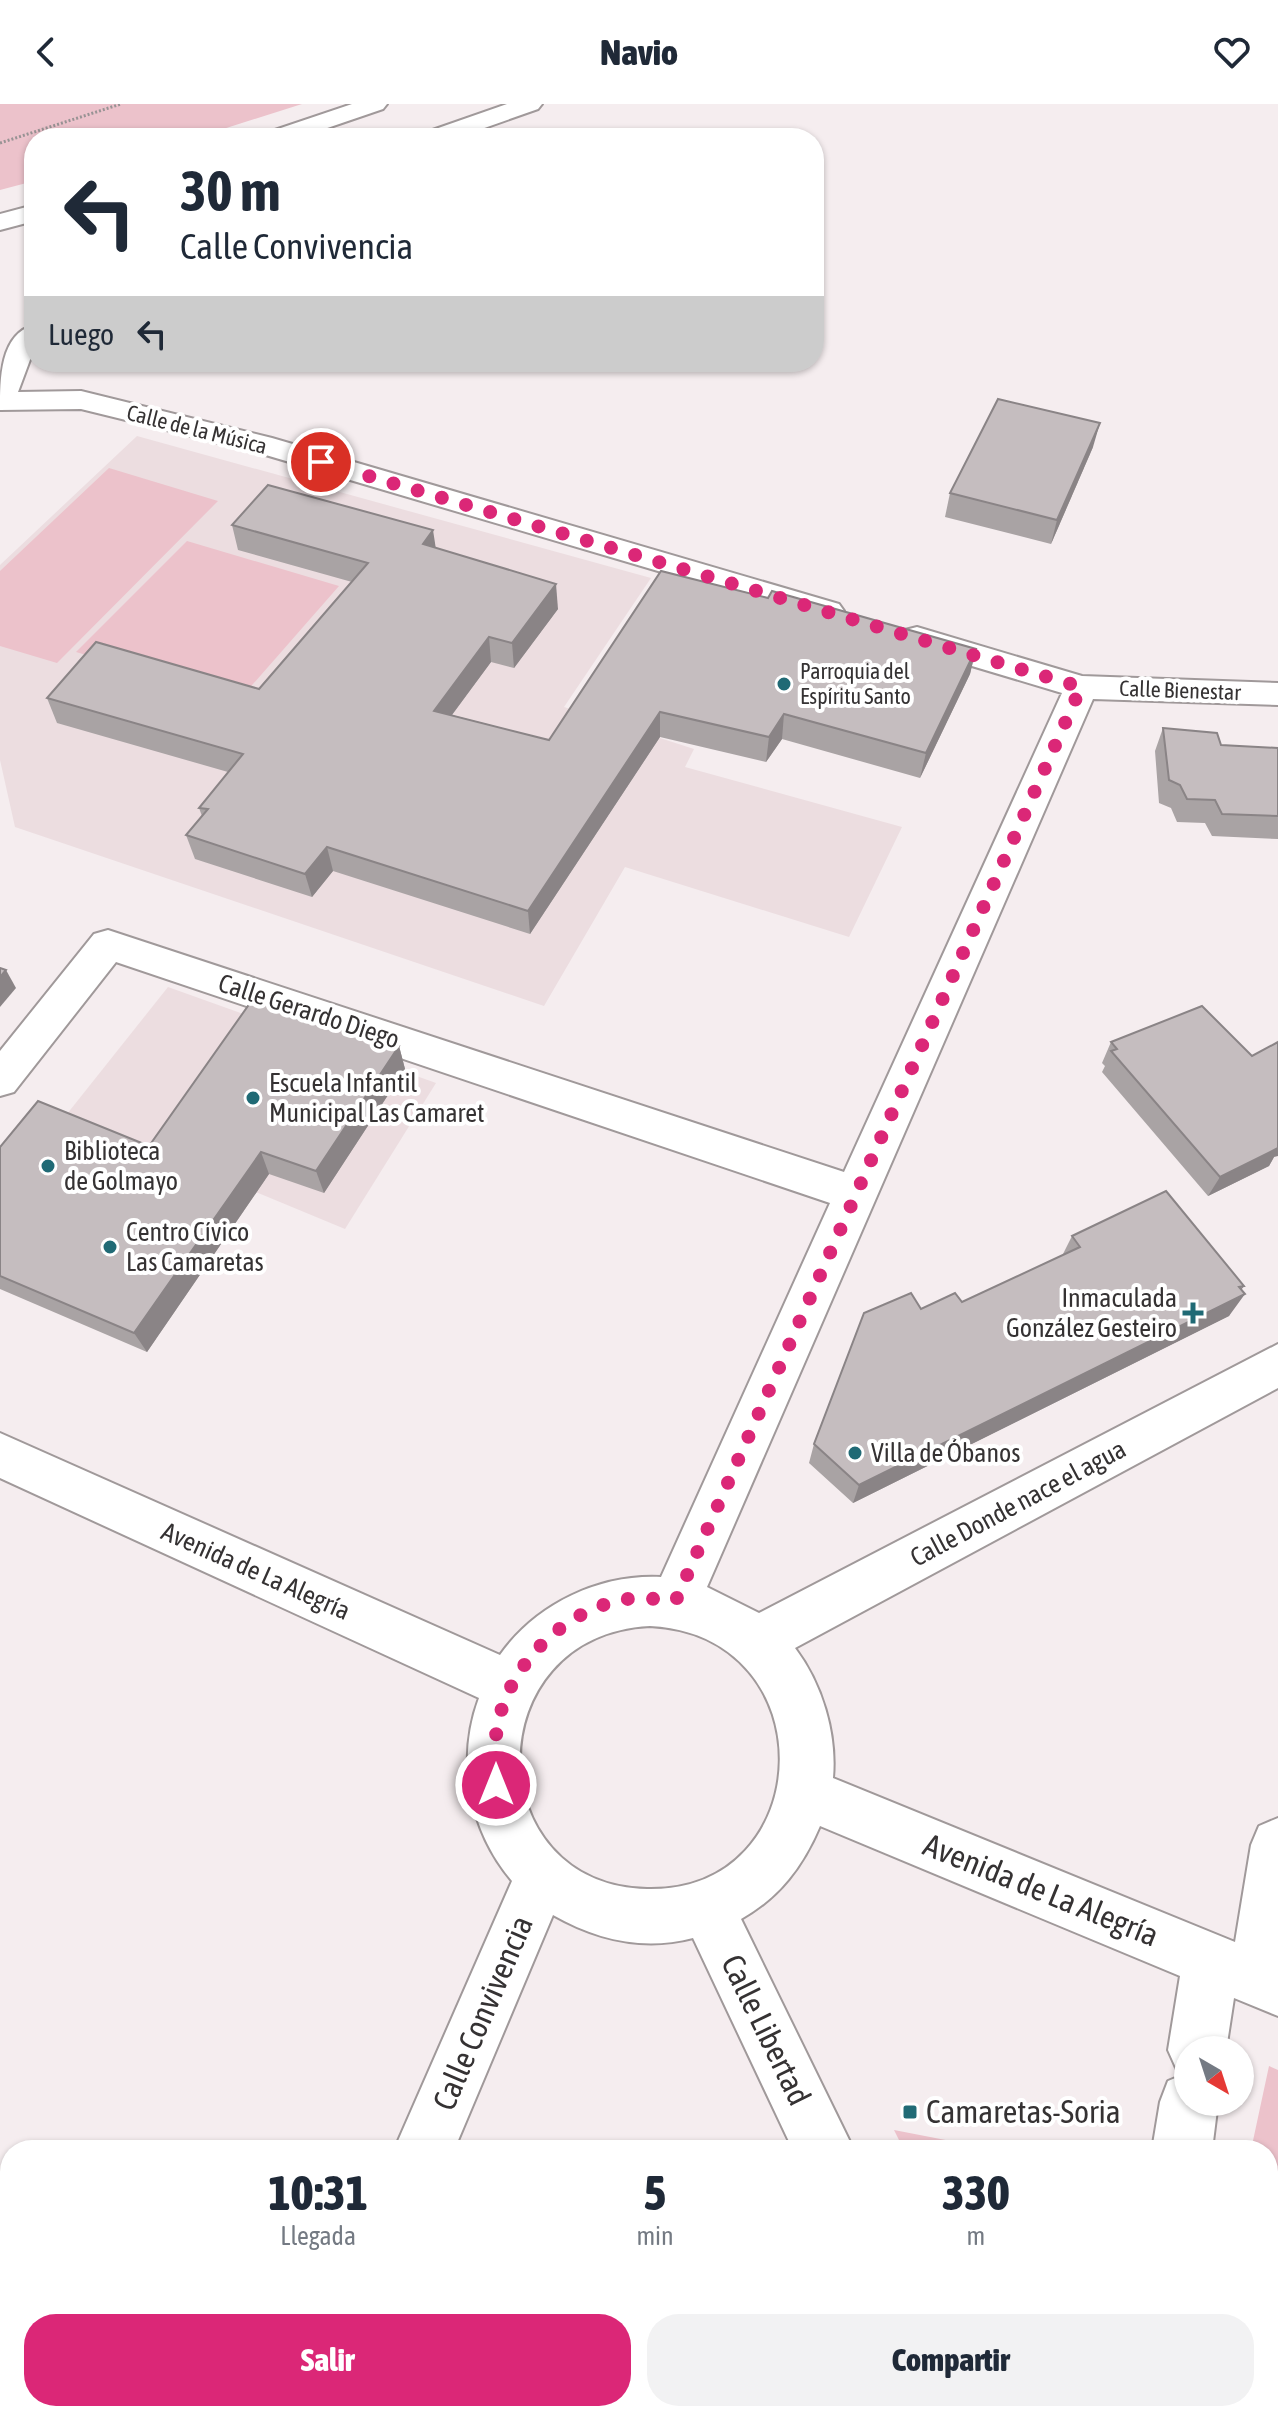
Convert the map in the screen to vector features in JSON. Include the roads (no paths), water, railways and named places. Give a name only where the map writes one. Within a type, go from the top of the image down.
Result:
[{"type":"main road","points":[[304,128],[375,104]]},
{"type":"main road","points":[[462,128],[530,104]]},
{"type":"main road","points":[[0,222],[24,216]]},
{"type":"main road","points":[[0,401],[24,344]]},
{"type":"main road","name":"Calle de la Música","points":[[0,401],[81,400],[262,444],[855,619]]},
{"type":"main road","points":[[676,1600],[1081,687],[886,628]]},
{"type":"main road","name":"Calle Bienestar","points":[[1081,687],[1278,694]]},
{"type":"main road","name":"Calle Gerardo Diego","points":[[0,1080],[108,944],[856,1194]]},
{"type":"main road","name":"Calle Donde nace el agua","points":[[757,1641],[1278,1365]]},
{"type":"main road","name":"Avenida de La Alegría","points":[[0,1455],[511,1686]]},
{"type":"main road","points":[[627,1599],[676,1600],[719,1614],[757,1641],[788,1684],[805,1736],[803,1792],[785,1841],[752,1881],[708,1910],[665,1920],[619,1918],[578,1903],[542,1876],[512,1833],[496,1785],[496,1734],[511,1686],[540,1644],[580,1614],[627,1599]]},
{"type":"main road","name":"Avenida de La Alegría","points":[[803,1792],[1249,1976]]},
{"type":"main road","points":[[1207,2036],[1249,1976],[1278,1845]]},
{"type":"main road","name":"Calle Convivencia","points":[[428,2140],[542,1876]]},
{"type":"main road","name":"Calle Libertad","points":[[708,1910],[819,2140]]},
{"type":"main road","points":[[1183,2140],[1187,2116]]},
{"type":"place","name":"Parroquia del Espíritu Santo","points":[[784,684]]},
{"type":"place","name":"Escuela Infantil Municipal Las Camaret","points":[[253,1098]]},
{"type":"place","name":"Biblioteca de Golmayo","points":[[48,1166]]},
{"type":"place","name":"Centro Cívico Las Camaretas","points":[[110,1247]]},
{"type":"place","name":"Inmaculada González Gesteiro","points":[[1193,1313]]},
{"type":"place","name":"Villa de Óbanos","points":[[855,1453]]},
{"type":"place","name":"Camaretas-Soria","points":[[910,2112]]}]
